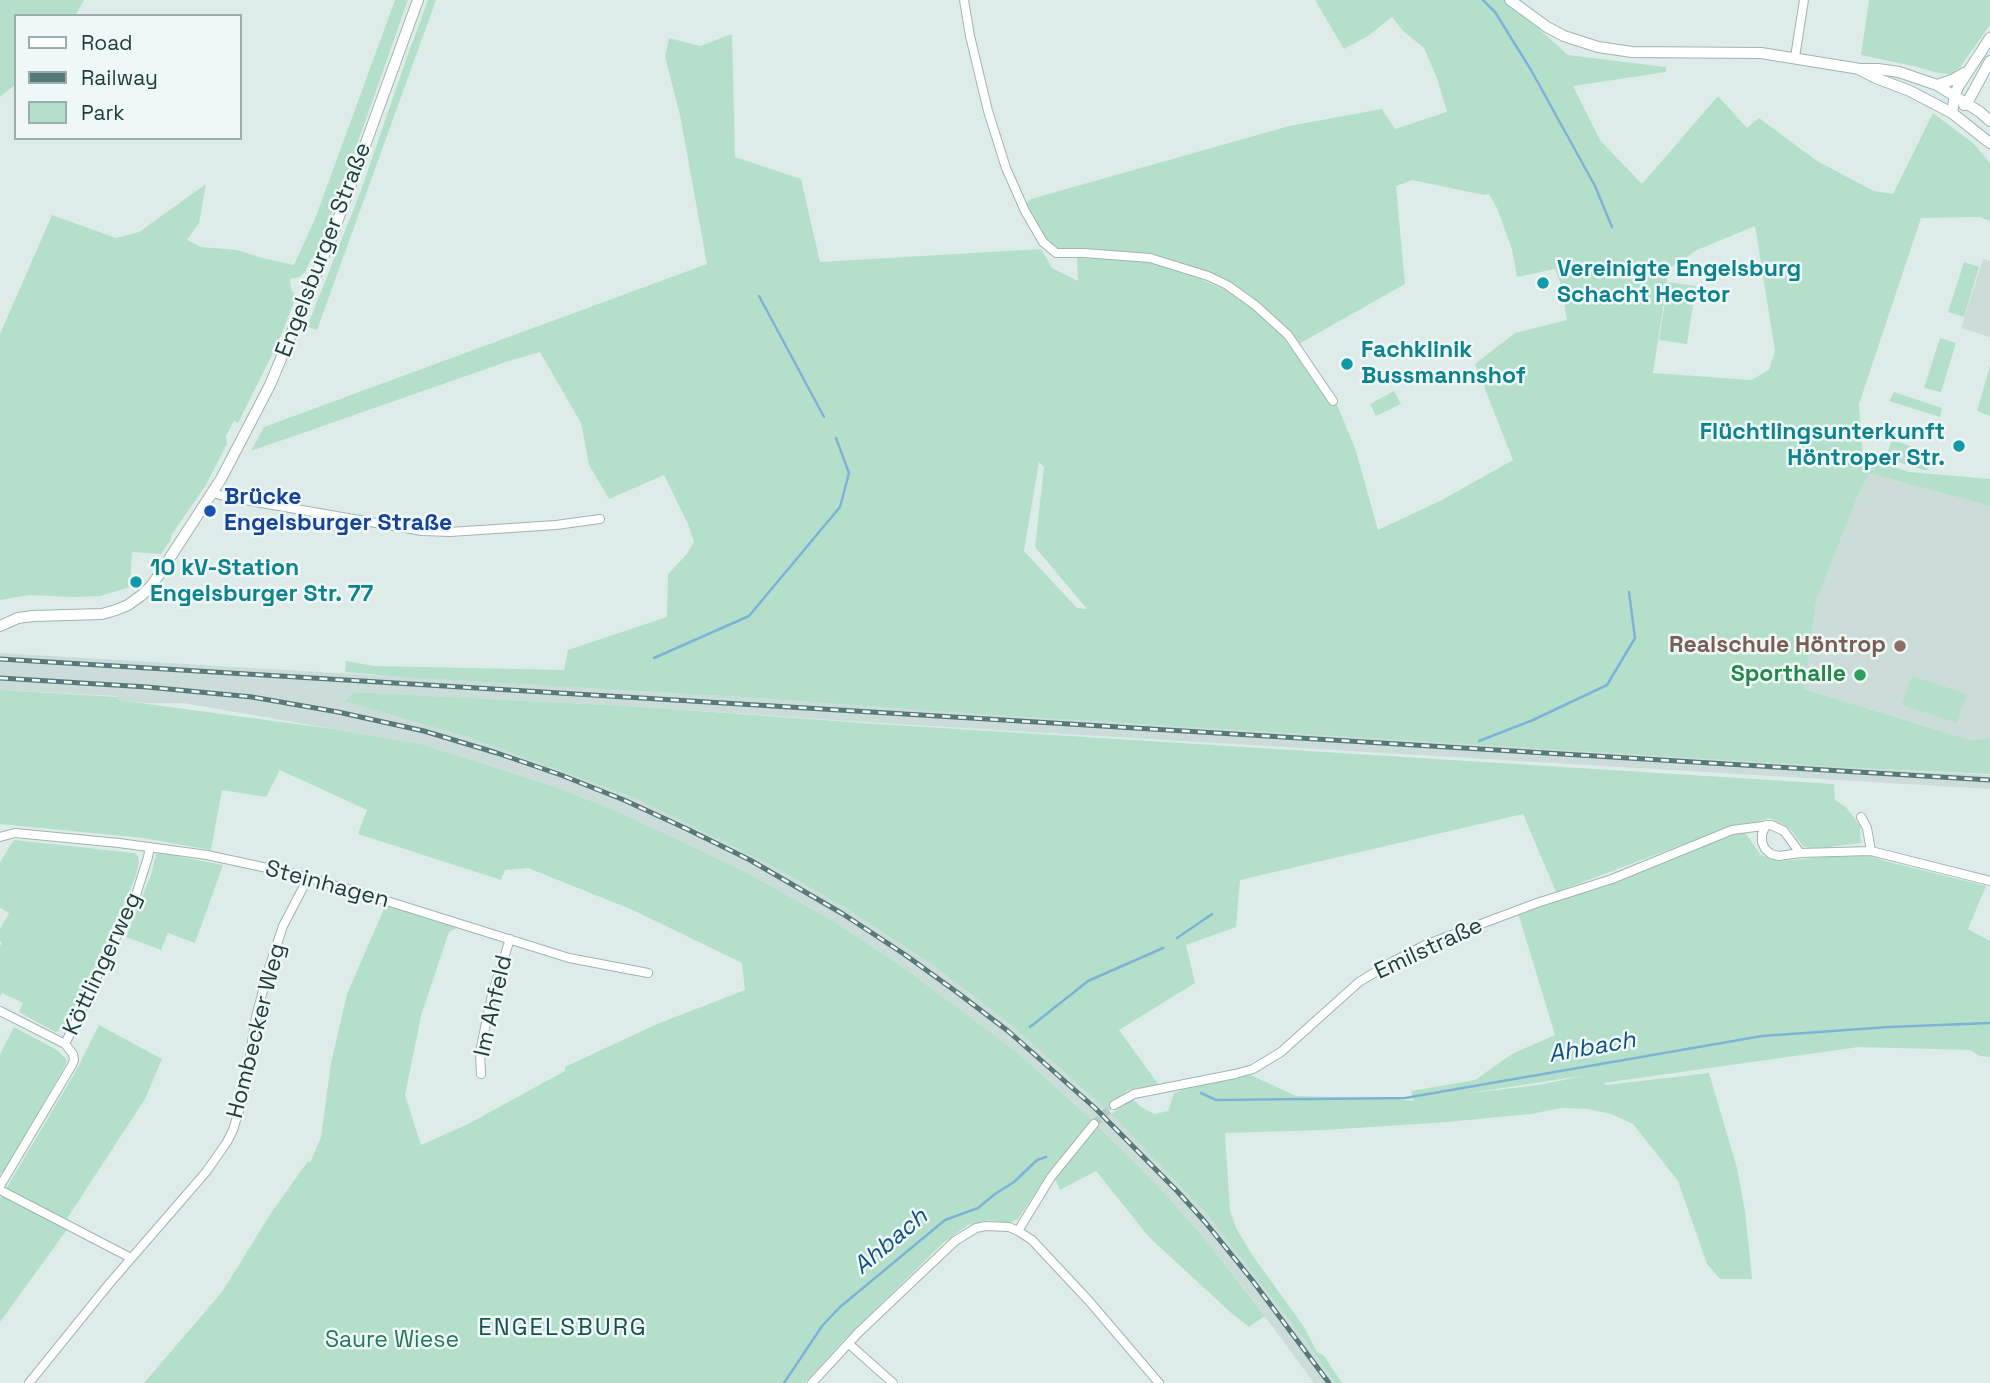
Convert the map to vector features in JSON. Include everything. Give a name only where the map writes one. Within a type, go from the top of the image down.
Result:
[{"type":"street","name":"Engelsburger Straße","points":[[0,626],[18,618],[33,616],[102,614],[128,605],[152,585],[213,493],[246,433],[283,355],[332,236],[418,0]]},
{"type":"street","points":[[964,0],[988,111],[1006,168],[1025,211],[1043,242],[1056,253],[1150,258],[1208,276],[1227,285],[1261,310],[1288,335],[1333,401]]},
{"type":"street","points":[[1510,0],[1547,27],[1564,36],[1598,47],[1624,51],[1744,52],[1899,72],[1937,85],[1990,121]]},
{"type":"street","points":[[1795,57],[1804,0]]},
{"type":"street","points":[[1952,113],[1955,95],[1967,70],[1990,38]]},
{"type":"street","points":[[1952,113],[1967,103],[1990,61]]},
{"type":"street","points":[[1860,69],[1952,113],[1990,143]]},
{"type":"street","points":[[1937,85],[1952,80],[1967,70]]},
{"type":"street","points":[[213,493],[422,531],[450,532],[556,525],[600,519]]},
{"type":"street","points":[[1861,817],[1867,828],[1871,851]]},
{"type":"street","points":[[1800,853],[1784,831],[1766,825],[1762,842],[1771,854],[1779,856],[1871,851],[1990,881]]},
{"type":"street","name":"Emilstraße","points":[[1114,1105],[1134,1094],[1253,1069],[1282,1052],[1359,982],[1425,945],[1537,903],[1623,875],[1732,830],[1766,825]]},
{"type":"street","name":"Steinhagen","points":[[0,837],[15,833],[207,855],[307,878],[403,905],[569,958],[648,973]]},
{"type":"street","name":"Köttlingerweg","points":[[0,1188],[72,1065],[73,1054],[65,1045],[136,895],[150,847]]},
{"type":"street","name":"Hombecker Weg","points":[[29,1383],[221,1152],[233,1130],[243,1098],[258,1009],[268,971],[284,926],[307,878]]},
{"type":"street","name":"Im Ahfeld","points":[[481,1074],[480,1052],[486,1023],[510,939]]},
{"type":"street","points":[[0,1011],[65,1045]]},
{"type":"street","points":[[1018,1231],[1051,1177],[1094,1125]]},
{"type":"street","points":[[0,1188],[131,1258]]},
{"type":"street","points":[[812,1383],[858,1333],[955,1241],[976,1228],[986,1226],[1009,1227],[1032,1240],[1089,1301],[1159,1383]]},
{"type":"street","points":[[849,1344],[893,1383]]},
{"type":"shaded area","points":[[1983,259],[1990,261],[1990,337],[1961,328]]},
{"type":"shaded area","name":"Realschule Höntrop","points":[[1870,472],[1990,506],[1990,738],[1970,740],[1804,689],[1816,602],[1861,488]]},
{"type":"shaded area","points":[[0,653],[1990,775],[1990,789],[644,707],[354,692],[345,700],[461,735],[635,798],[778,869],[845,908],[933,965],[1011,1025],[1109,1112],[1205,1212],[1335,1383],[1314,1383],[1206,1240],[1158,1186],[1094,1122],[1017,1052],[900,965],[837,923],[744,871],[619,812],[556,787],[421,744],[183,703],[146,703],[117,700],[117,696],[0,690]]},
{"type":"green space","points":[[0,0],[84,0],[76,14],[14,14],[14,86],[0,97]]},
{"type":"green space","points":[[395,0],[408,0],[314,260],[311,259],[300,277],[290,279],[291,289],[296,297],[277,345],[238,423],[234,421],[226,436],[227,444],[206,485],[172,534],[170,541],[161,554],[132,552],[130,587],[100,596],[29,595],[0,600],[0,334],[52,215],[116,238],[139,232],[206,184],[199,223],[187,240],[201,247],[237,250],[294,265],[315,219]]},
{"type":"green space","points":[[428,0],[436,0],[317,330],[307,327],[360,193]]},
{"type":"green space","points":[[1315,0],[1507,0],[1568,55],[1666,67],[1666,72],[1573,86],[1600,140],[1642,184],[1718,96],[1747,128],[1759,118],[1817,161],[1874,191],[1893,194],[1933,113],[1973,143],[1990,163],[1990,221],[1980,217],[1921,218],[1859,404],[1863,456],[1909,472],[1990,479],[1990,506],[1870,473],[1861,488],[1816,602],[1804,689],[1970,740],[1990,738],[1990,774],[1836,767],[961,713],[345,672],[346,661],[375,666],[564,670],[568,650],[667,617],[668,574],[694,542],[688,524],[664,475],[609,499],[589,465],[581,423],[540,352],[251,451],[264,427],[707,264],[680,115],[665,57],[669,38],[700,46],[732,34],[735,157],[801,179],[820,262],[1041,249],[1052,268],[1078,281],[1077,258],[1140,260],[1173,267],[1232,293],[1272,323],[1275,317],[1244,291],[1212,273],[1151,255],[1057,249],[1044,237],[1026,204],[1031,199],[1289,126],[1382,109],[1395,129],[1447,112],[1424,48],[1403,31],[1392,17],[1368,36],[1344,49]],"holes":[[[1412,180],[1489,194],[1512,249],[1517,277],[1555,269],[1567,320],[1515,333],[1475,364],[1513,460],[1442,500],[1378,530],[1356,451],[1336,402],[1299,344],[1405,284],[1396,186]],[[1755,226],[1775,351],[1769,370],[1751,380],[1653,373],[1669,269],[1697,250]],[[1039,462],[1044,467],[1035,547],[1087,609],[1077,608],[1024,551]]]},
{"type":"green space","points":[[1869,0],[1990,0],[1990,25],[1960,67],[1951,74],[1939,73],[1861,55]]},
{"type":"green space","points":[[1964,262],[1979,267],[1964,317],[1948,312]]},
{"type":"green space","points":[[1668,282],[1696,286],[1687,344],[1659,340]]},
{"type":"green space","points":[[1940,338],[1956,343],[1941,392],[1924,388]]},
{"type":"green space","points":[[1990,366],[1990,416],[1977,411]]},
{"type":"green space","points":[[1394,391],[1401,404],[1376,416],[1370,404]]},
{"type":"green space","points":[[1894,392],[1942,408],[1940,417],[1889,401]]},
{"type":"green space","points":[[1892,440],[1932,453],[1927,471],[1885,458]]},
{"type":"green space","points":[[1912,676],[1967,694],[1957,723],[1902,705]]},
{"type":"green space","name":"Saure Wiese","points":[[0,690],[117,697],[118,700],[333,729],[421,744],[556,787],[619,812],[744,871],[837,923],[900,965],[1017,1052],[1094,1122],[1158,1186],[1206,1240],[1265,1316],[1249,1327],[1230,1312],[1149,1237],[1096,1171],[1060,1190],[1051,1169],[1018,1219],[1009,1223],[988,1220],[968,1225],[942,1244],[842,1342],[805,1383],[144,1383],[222,1292],[271,1213],[308,1161],[310,1163],[321,1137],[331,1063],[347,994],[386,904],[457,928],[449,932],[421,1016],[405,1095],[421,1145],[468,1124],[565,1071],[565,1067],[657,1024],[745,990],[742,963],[635,911],[528,868],[505,870],[501,880],[358,834],[367,810],[280,770],[266,797],[222,790],[211,850],[143,838],[0,824]]},
{"type":"green space","points":[[354,692],[644,707],[1834,784],[1835,800],[1846,807],[1860,826],[1861,843],[1813,849],[1803,846],[1790,829],[1770,818],[1684,844],[1556,892],[1523,814],[1240,880],[1236,927],[1186,945],[1195,983],[1119,1030],[1159,1085],[1127,1090],[1109,1112],[1011,1025],[933,965],[845,908],[778,869],[635,798],[461,735],[344,701]]},
{"type":"green space","points":[[1743,830],[1761,855],[1781,861],[1864,853],[1885,861],[1986,886],[1968,929],[1990,941],[1990,1057],[1980,1056],[1970,1050],[1859,1047],[1603,1083],[1606,1085],[1709,1073],[1737,1168],[1745,1211],[1752,1279],[1720,1279],[1707,1264],[1678,1181],[1633,1124],[1611,1114],[1588,1109],[1561,1108],[1531,1114],[1447,1122],[1225,1133],[1230,1210],[1236,1228],[1304,1327],[1317,1352],[1324,1356],[1342,1383],[1335,1383],[1205,1212],[1111,1114],[1133,1099],[1154,1114],[1168,1111],[1174,1093],[1189,1087],[1251,1075],[1296,1096],[1414,1101],[1411,1091],[1475,1080],[1512,1054],[1555,1035],[1518,913],[1561,900]],"holes":[[[1583,1076],[1538,1085],[1463,1094]]]},
{"type":"green space","points":[[14,840],[134,853],[138,856],[136,875],[123,907],[71,1016],[63,1029],[55,1032],[19,1012],[23,1003],[2,993],[0,996],[0,929],[9,913],[0,908],[0,862]]},
{"type":"green space","points":[[156,854],[223,865],[195,943],[168,933],[161,950],[126,937],[151,875]]},
{"type":"green space","points":[[99,1025],[162,1059],[145,1099],[68,1217],[66,1231],[0,1322],[0,1199],[76,1071]]},
{"type":"green space","points":[[14,1027],[57,1050],[66,1059],[66,1064],[5,1170],[0,1174],[0,1054]]},
{"type":"waterway","points":[[1483,0],[1495,12],[1531,70],[1595,186],[1612,227]]},
{"type":"waterway","points":[[759,296],[824,417]]},
{"type":"waterway","points":[[654,658],[749,616],[840,507],[849,473],[836,438]]},
{"type":"waterway","points":[[1479,741],[1533,720],[1607,685],[1635,638],[1629,592]]},
{"type":"waterway","points":[[1177,938],[1212,914]]},
{"type":"waterway","points":[[1030,1027],[1088,981],[1163,948]]},
{"type":"waterway","name":"Ahbach","points":[[1201,1093],[1216,1100],[1405,1098],[1762,1036],[1990,1023]]},
{"type":"waterway","name":"Ahbach","points":[[784,1383],[822,1326],[840,1307],[945,1220],[978,1208],[1014,1182],[1037,1160],[1046,1157]]},
{"type":"tunnel","points":[[1094,1124],[1114,1105]]},
{"type":"railway","points":[[0,659],[1990,780]]},
{"type":"railway","points":[[0,678],[252,697],[424,731],[561,775],[624,800],[750,860],[843,914],[904,954],[1008,1031],[1095,1108],[1205,1222],[1329,1383]]},
{"type":"place","name":"Vereinigte Engelsburg Schacht Hector","points":[[1543,283]]},
{"type":"place","name":"Fachklinik Bussmannshof","points":[[1347,364]]},
{"type":"place","name":"Flüchtlingsunterkunft Höntroper Str.","points":[[1959,446]]},
{"type":"place","name":"Brücke Engelsburger Straße","points":[[210,511]]},
{"type":"place","name":"10 kV-Station Engelsburger Str. 77","points":[[136,582]]},
{"type":"place","name":"Realschule Höntrop","points":[[1900,646]]},
{"type":"place","name":"Sporthalle","points":[[1860,675]]},
{"type":"district","name":"ENGELSBURG","points":[[563,1328]]}]
